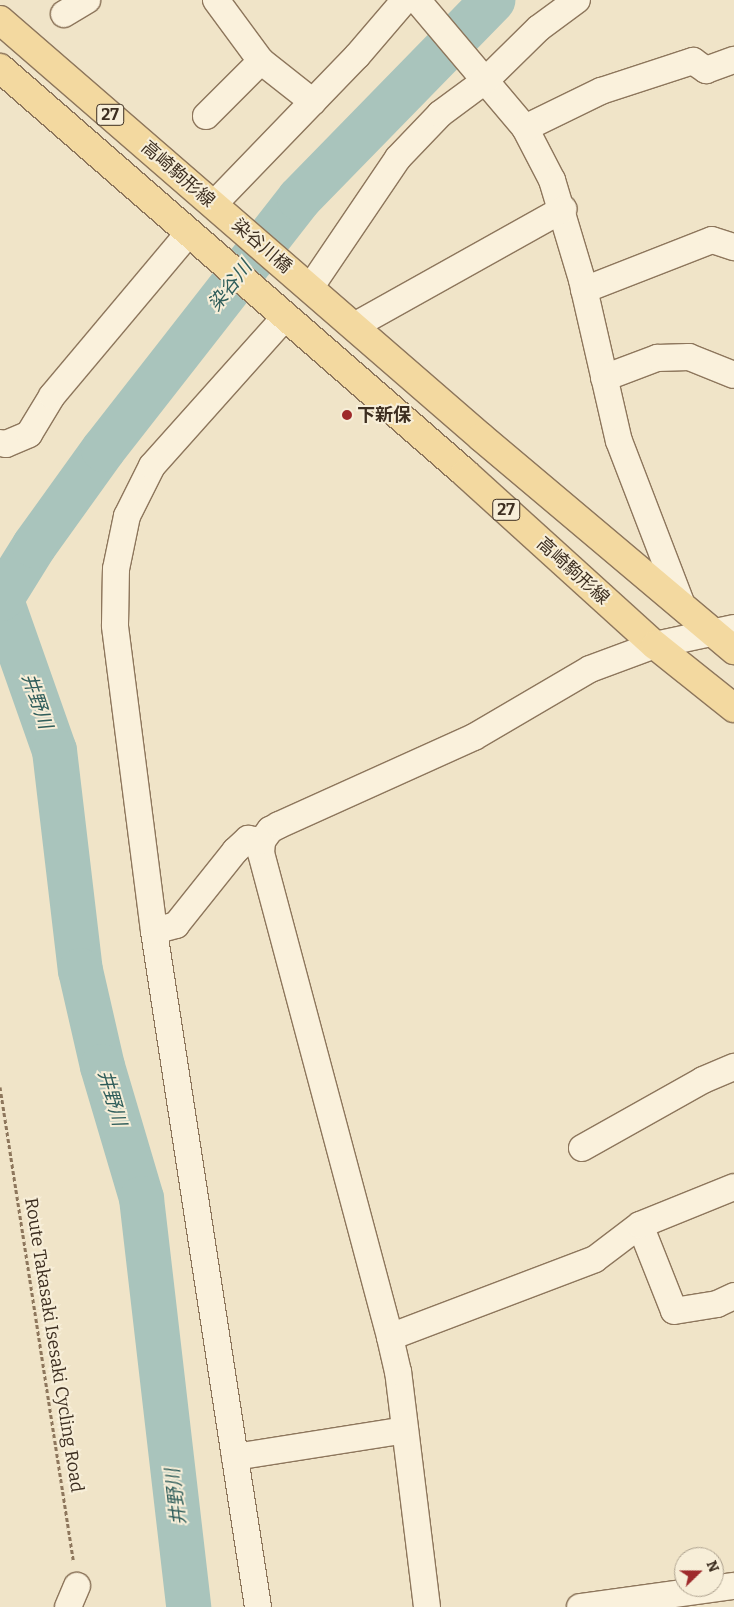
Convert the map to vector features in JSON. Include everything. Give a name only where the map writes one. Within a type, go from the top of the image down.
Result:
[{"type":"main road","name":"高崎駒形線","points":[[0,20],[217,207]]},
{"type":"main road","name":"高崎駒形線","points":[[0,68],[195,238]]},
{"type":"main road","name":"染谷川橋","points":[[217,207],[306,285]]},
{"type":"main road","name":"染谷川橋","points":[[195,238],[283,313]]},
{"type":"main road","name":"27","points":[[306,285],[683,608],[722,630],[734,650]]},
{"type":"main road","name":"高崎駒形線","points":[[283,313],[654,645],[734,708]]},
{"type":"street","points":[[64,14],[87,0]]},
{"type":"street","points":[[216,0],[261,61],[313,102]]},
{"type":"street","points":[[306,285],[398,158],[440,114],[483,76],[539,28],[577,0]]},
{"type":"street","points":[[217,207],[313,102],[413,1],[483,76],[525,128],[563,209],[620,441],[683,608]]},
{"type":"street","points":[[525,128],[601,91],[693,61],[706,70],[734,60]]},
{"type":"street","points":[[206,116],[261,61]]},
{"type":"street","points":[[354,326],[563,209]]},
{"type":"street","points":[[0,443],[6,444],[28,434],[52,396],[195,238]]},
{"type":"street","points":[[584,290],[712,240],[734,247]]},
{"type":"street","points":[[258,1607],[154,931],[114,625],[116,569],[127,516],[152,466],[283,313]]},
{"type":"street","points":[[604,378],[657,358],[689,357],[734,375]]},
{"type":"street","points":[[427,1607],[405,1430],[390,1337],[262,853],[262,841],[270,830],[474,737],[590,669],[654,645],[722,630]]},
{"type":"street","points":[[154,931],[176,925],[235,851],[248,839],[262,841]]},
{"type":"street","points":[[582,1148],[703,1080],[734,1067]]},
{"type":"street","points":[[390,1337],[595,1259],[640,1225],[734,1187]]},
{"type":"street","points":[[640,1225],[674,1312],[717,1304],[734,1296]]},
{"type":"street","points":[[235,1457],[405,1430]]},
{"type":"street","points":[[580,1607],[734,1586]]},
{"type":"path","name":"Route Takasaki Isesaki Cycling Road","points":[[0,1087],[72,1596]]},
{"type":"waterway","name":"染谷川","points":[[1,598],[34,545],[103,449],[299,198],[492,0]]},
{"type":"waterway","name":"井野川","points":[[0,597],[54,750],[80,970],[102,1066],[141,1198],[188,1607]]},
{"type":"place","name":"下新保","points":[[347,415]]}]
